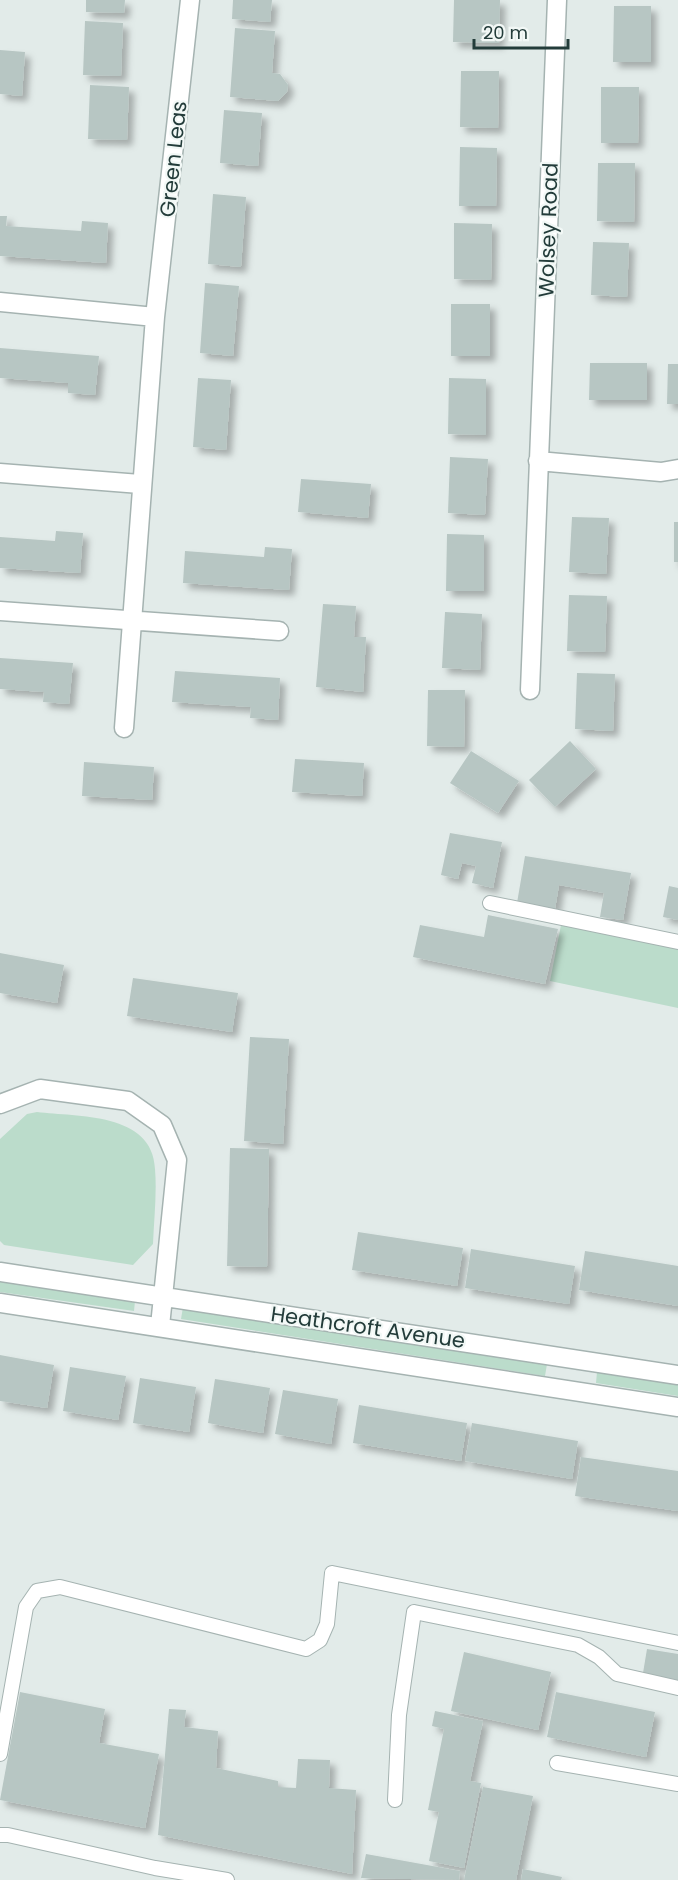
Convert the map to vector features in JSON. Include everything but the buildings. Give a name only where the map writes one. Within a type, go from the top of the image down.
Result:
[{"type":"street","name":"Green Leas","points":[[124,728],[133,621],[140,484],[155,317],[190,0]]},
{"type":"street","name":"Wolsey Road","points":[[530,690],[557,0]]},
{"type":"street","points":[[0,302],[155,317]]},
{"type":"street","points":[[538,461],[661,472],[678,469]]},
{"type":"street","points":[[0,473],[140,484]]},
{"type":"street","points":[[0,611],[279,632]]},
{"type":"street","points":[[0,1104],[40,1089],[128,1101],[162,1125],[177,1160],[160,1326]]},
{"type":"street","name":"Heathcroft Avenue","points":[[0,1272],[678,1375]]},
{"type":"street","name":"Heathcroft Avenue","points":[[0,1303],[678,1407]]},
{"type":"street","points":[[568,1390],[573,1358]]},
{"type":"lane","points":[[490,903],[678,942]]},
{"type":"lane","points":[[0,1754],[26,1607],[37,1591],[60,1587],[306,1649],[320,1640],[327,1624],[332,1573],[678,1643]]},
{"type":"lane","points":[[395,1800],[399,1715],[414,1612],[578,1645],[599,1657],[617,1674],[678,1688]]},
{"type":"lane","points":[[556,1764],[678,1784]]},
{"type":"lane","points":[[0,1835],[154,1868],[227,1880]]},
{"type":"green space","points":[[561,925],[678,949],[678,1008],[550,981]]},
{"type":"green space","points":[[37,1112],[110,1121],[127,1127],[141,1137],[151,1150],[156,1178],[153,1244],[133,1265],[4,1245],[0,1241],[0,1139],[27,1114]]},
{"type":"green space","points":[[0,1281],[135,1301],[134,1311],[0,1292]]},
{"type":"green space","points":[[183,1307],[547,1364],[545,1376],[181,1319]]},
{"type":"green space","points":[[597,1372],[678,1385],[678,1396],[596,1383]]}]
